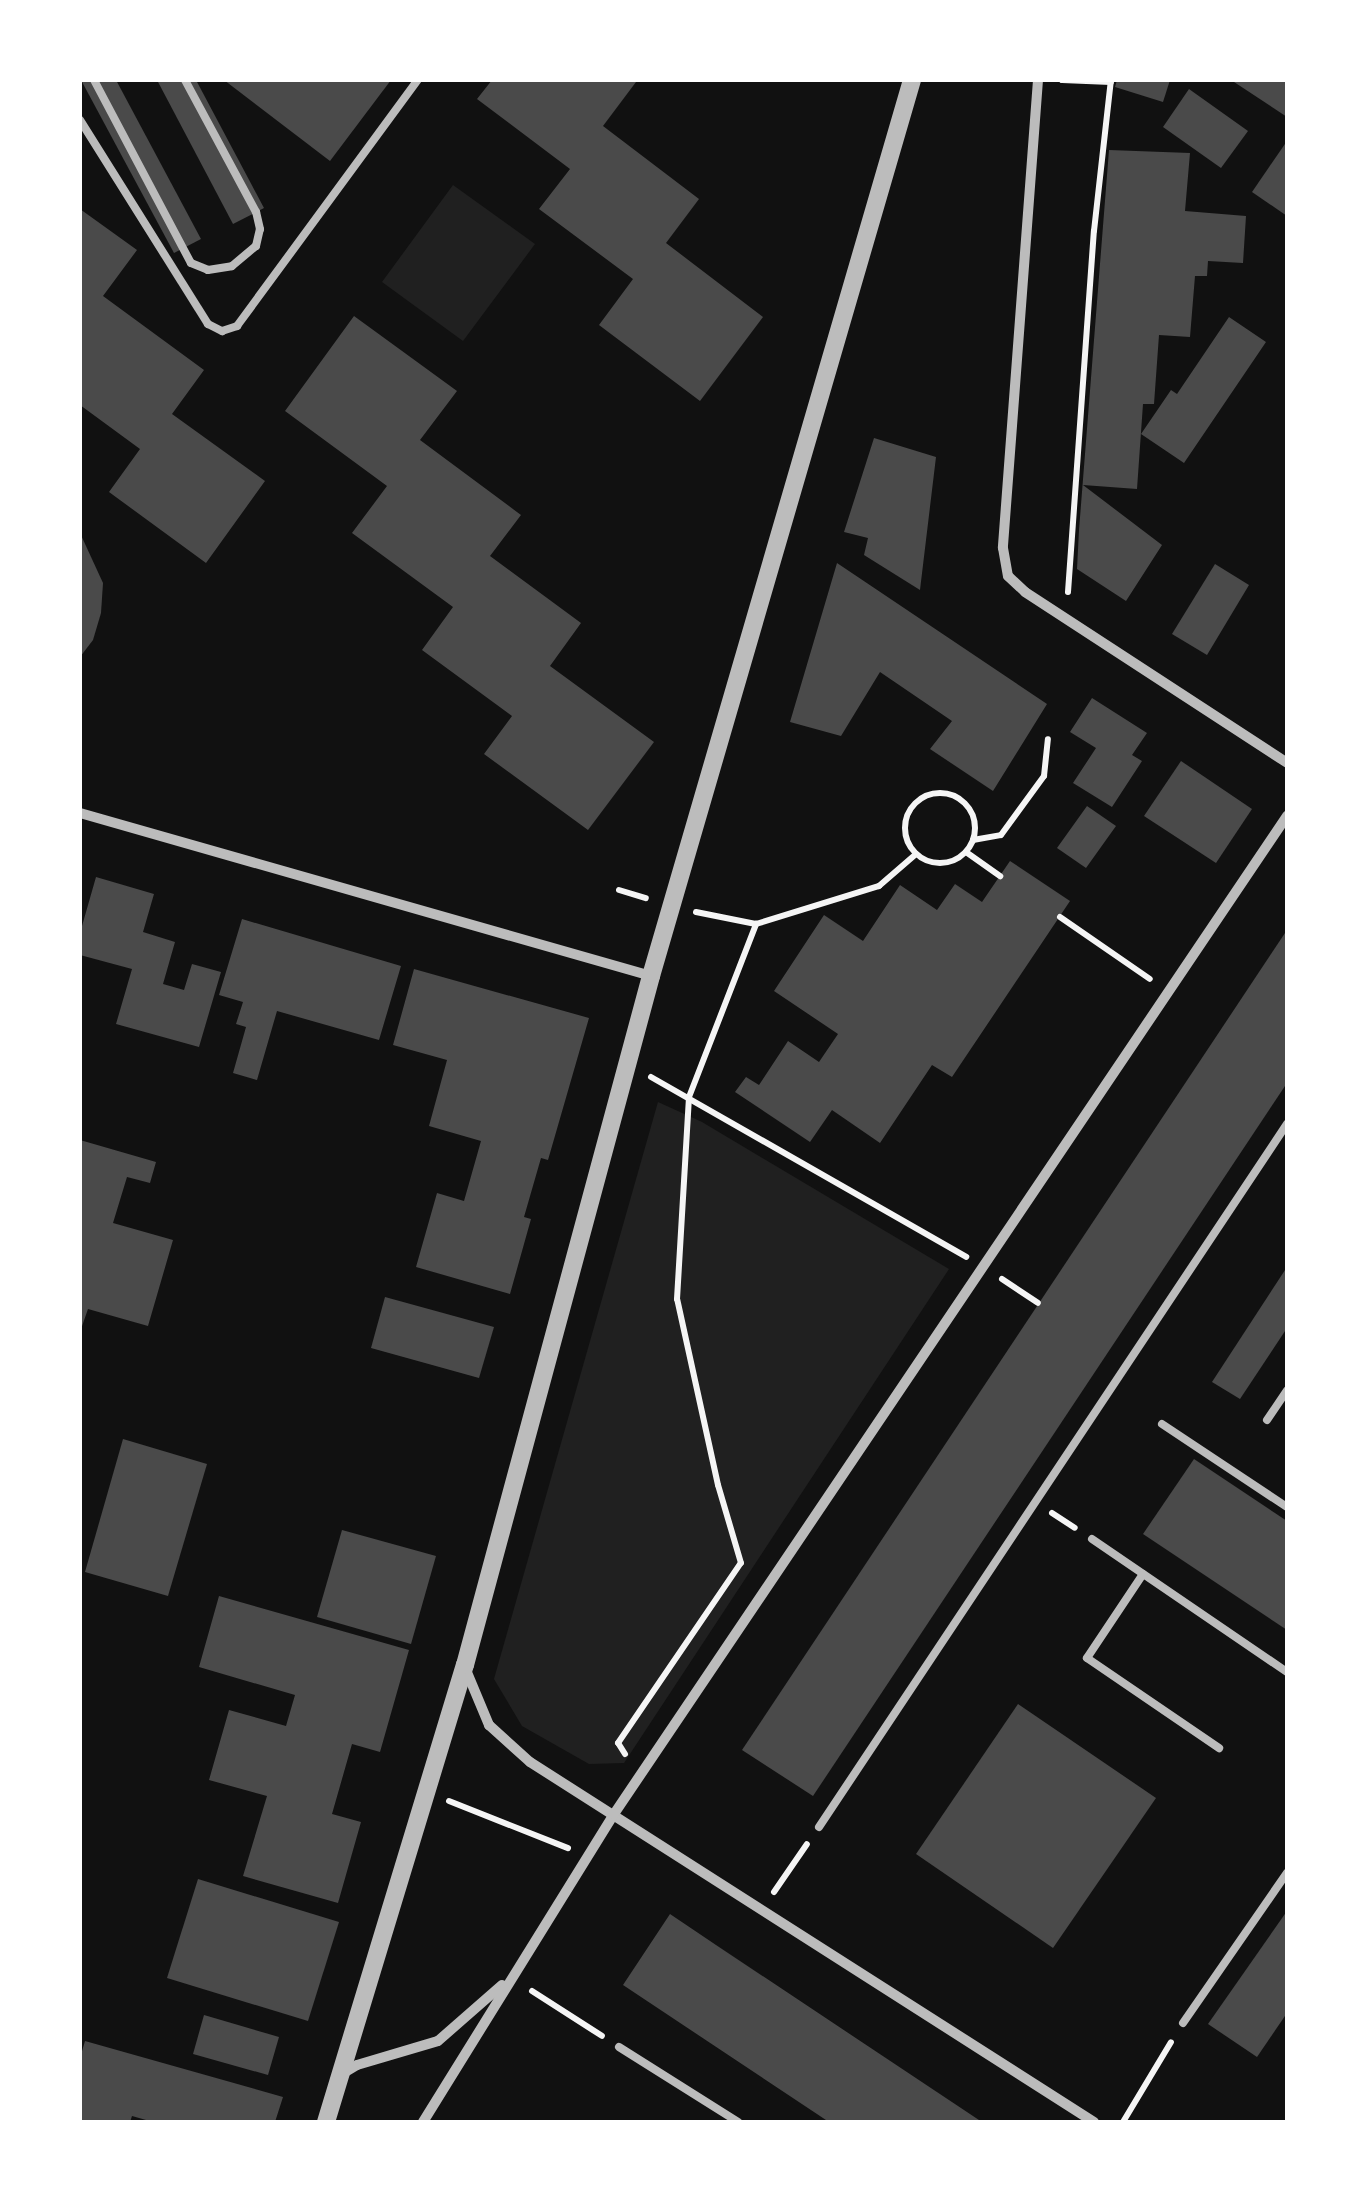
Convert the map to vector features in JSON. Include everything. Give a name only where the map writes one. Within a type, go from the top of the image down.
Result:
[{"type":"street","points":[[326,2122],[465,1666],[650,976],[912,80]]},
{"type":"street","points":[[1038,80],[1002,548],[1008,576],[1065,618],[1287,763]]},
{"type":"street","points":[[80,813],[650,976]]},
{"type":"street","points":[[422,2122],[614,1814],[1287,816]]},
{"type":"street","points":[[465,1666],[474,1698],[489,1724],[508,1745],[1094,2122]]},
{"type":"street","points":[[340,2075],[357,2065],[438,2041],[510,1977]]},
{"type":"lane","points":[[94,80],[191,263],[208,270],[232,266],[256,246],[260,229],[256,212],[185,80]]},
{"type":"lane","points":[[80,120],[208,324],[222,331],[237,326],[418,80]]},
{"type":"lane","points":[[818,1827],[1287,1124]]},
{"type":"lane","points":[[1267,1420],[1287,1390]]},
{"type":"lane","points":[[1162,1424],[1287,1508]]},
{"type":"lane","points":[[1092,1540],[1287,1672]]},
{"type":"lane","points":[[1143,1574],[1087,1658],[1218,1748]]},
{"type":"lane","points":[[1182,2023],[1287,1872]]},
{"type":"lane","points":[[620,2047],[738,2122]]},
{"type":"path","points":[[1062,80],[1111,81],[1094,231],[1065,618]]},
{"type":"path","points":[[973,840],[1001,835],[1044,776],[1048,739]]},
{"type":"path","points":[[925,795],[954,795],[965,803],[972,814],[973,840],[966,852],[941,863],[916,854],[904,830],[906,816],[925,795]]},
{"type":"path","points":[[966,852],[1000,876]]},
{"type":"path","points":[[618,890],[756,924],[879,886],[916,854]]},
{"type":"path","points":[[1060,917],[1168,991]]},
{"type":"path","points":[[640,1775],[618,1743],[741,1562],[718,1485],[677,1299],[690,1097],[756,924]]},
{"type":"path","points":[[627,1064],[983,1266],[1038,1304]]},
{"type":"path","points":[[1035,1501],[1092,1540]]},
{"type":"path","points":[[426,1792],[588,1856]]},
{"type":"path","points":[[763,1909],[818,1827]]},
{"type":"path","points":[[510,1977],[620,2047]]},
{"type":"path","points":[[1123,2122],[1182,2023]]},
{"type":"shaded area","points":[[453,185],[535,244],[463,341],[382,282]]},
{"type":"shaded area","points":[[658,1102],[702,1122],[949,1269],[624,1763],[589,1764],[522,1726],[494,1679]]},
{"type":"building","points":[[81,80],[116,80],[201,239],[174,253]]},
{"type":"building","points":[[157,80],[196,80],[264,208],[233,224]]},
{"type":"building","points":[[224,80],[391,80],[330,161]]},
{"type":"building","points":[[492,80],[636,82],[603,126],[699,199],[666,243],[763,317],[700,401],[599,325],[633,279],[539,209],[570,169],[477,99]]},
{"type":"building","points":[[1117,80],[1170,80],[1163,102],[1115,87]]},
{"type":"building","points":[[1231,80],[1287,80],[1287,117]]},
{"type":"building","points":[[1189,89],[1248,131],[1221,168],[1163,127]]},
{"type":"building","points":[[1287,141],[1287,216],[1252,192]]},
{"type":"building","points":[[1109,150],[1190,153],[1185,211],[1246,216],[1243,263],[1208,261],[1207,276],[1195,276],[1190,337],[1159,335],[1154,404],[1143,404],[1137,489],[1083,485],[1162,545],[1126,601],[1077,569],[1079,530]]},
{"type":"building","points":[[80,209],[137,250],[103,296],[204,370],[172,414],[265,481],[206,563],[109,492],[140,449],[80,405]]},
{"type":"building","points":[[354,316],[457,391],[420,440],[521,515],[490,556],[581,623],[550,666],[654,742],[588,830],[484,754],[512,716],[422,650],[453,607],[352,533],[387,486],[285,411]]},
{"type":"building","points":[[1229,317],[1266,342],[1184,463],[1141,434],[1171,390],[1177,394]]},
{"type":"building","points":[[874,438],[936,457],[920,590],[864,555],[868,538],[844,532]]},
{"type":"building","points":[[80,533],[103,583],[101,613],[93,640],[80,657]]},
{"type":"building","points":[[837,563],[1047,704],[993,791],[930,749],[952,721],[880,672],[841,736],[790,722]]},
{"type":"building","points":[[1215,564],[1249,585],[1207,655],[1172,634]]},
{"type":"building","points":[[1092,698],[1147,733],[1132,755],[1142,761],[1112,807],[1073,783],[1096,748],[1070,732]]},
{"type":"building","points":[[1181,761],[1252,809],[1216,863],[1144,816]]},
{"type":"building","points":[[1087,806],[1116,826],[1086,868],[1057,848]]},
{"type":"building","points":[[1010,861],[1070,901],[952,1077],[932,1065],[880,1143],[832,1110],[810,1142],[735,1092],[746,1077],[759,1085],[788,1041],[819,1062],[838,1034],[774,991],[824,915],[863,941],[900,885],[937,910],[955,884],[982,902]]},
{"type":"building","points":[[96,877],[154,894],[143,932],[175,942],[163,984],[184,990],[192,964],[221,972],[199,1047],[116,1024],[132,969],[80,955],[80,933]]},
{"type":"building","points":[[242,919],[401,966],[379,1040],[277,1011],[257,1080],[233,1073],[246,1027],[236,1024],[243,1002],[219,995]]},
{"type":"building","points":[[1287,930],[1287,1083],[813,1796],[742,1750]]},
{"type":"building","points":[[414,969],[589,1018],[548,1160],[541,1158],[524,1217],[531,1219],[510,1294],[416,1267],[437,1193],[464,1201],[481,1141],[429,1126],[447,1060],[393,1045]]},
{"type":"building","points":[[80,1140],[156,1162],[150,1183],[127,1177],[113,1223],[173,1240],[148,1326],[88,1309],[80,1332]]},
{"type":"building","points":[[1287,1267],[1287,1328],[1240,1399],[1212,1382]]},
{"type":"building","points":[[385,1297],[494,1327],[479,1378],[371,1348]]},
{"type":"building","points":[[123,1439],[207,1464],[168,1596],[85,1572]]},
{"type":"building","points":[[1194,1459],[1287,1521],[1287,1630],[1143,1534]]},
{"type":"building","points":[[342,1530],[436,1556],[411,1644],[317,1617]]},
{"type":"building","points":[[219,1596],[409,1650],[380,1752],[352,1744],[332,1814],[361,1822],[338,1903],[243,1876],[267,1796],[209,1780],[229,1710],[286,1726],[295,1695],[199,1667]]},
{"type":"building","points":[[1018,1704],[1156,1798],[1053,1948],[916,1854]]},
{"type":"building","points":[[198,1879],[339,1922],[308,2021],[167,1978]]},
{"type":"building","points":[[1287,1911],[1287,2013],[1257,2057],[1208,2024]]},
{"type":"building","points":[[670,1914],[982,2122],[829,2122],[623,1985]]},
{"type":"building","points":[[204,2015],[279,2037],[268,2075],[193,2054]]},
{"type":"building","points":[[85,2041],[283,2097],[275,2122],[153,2122],[132,2116],[130,2122],[80,2122],[80,2058]]}]
